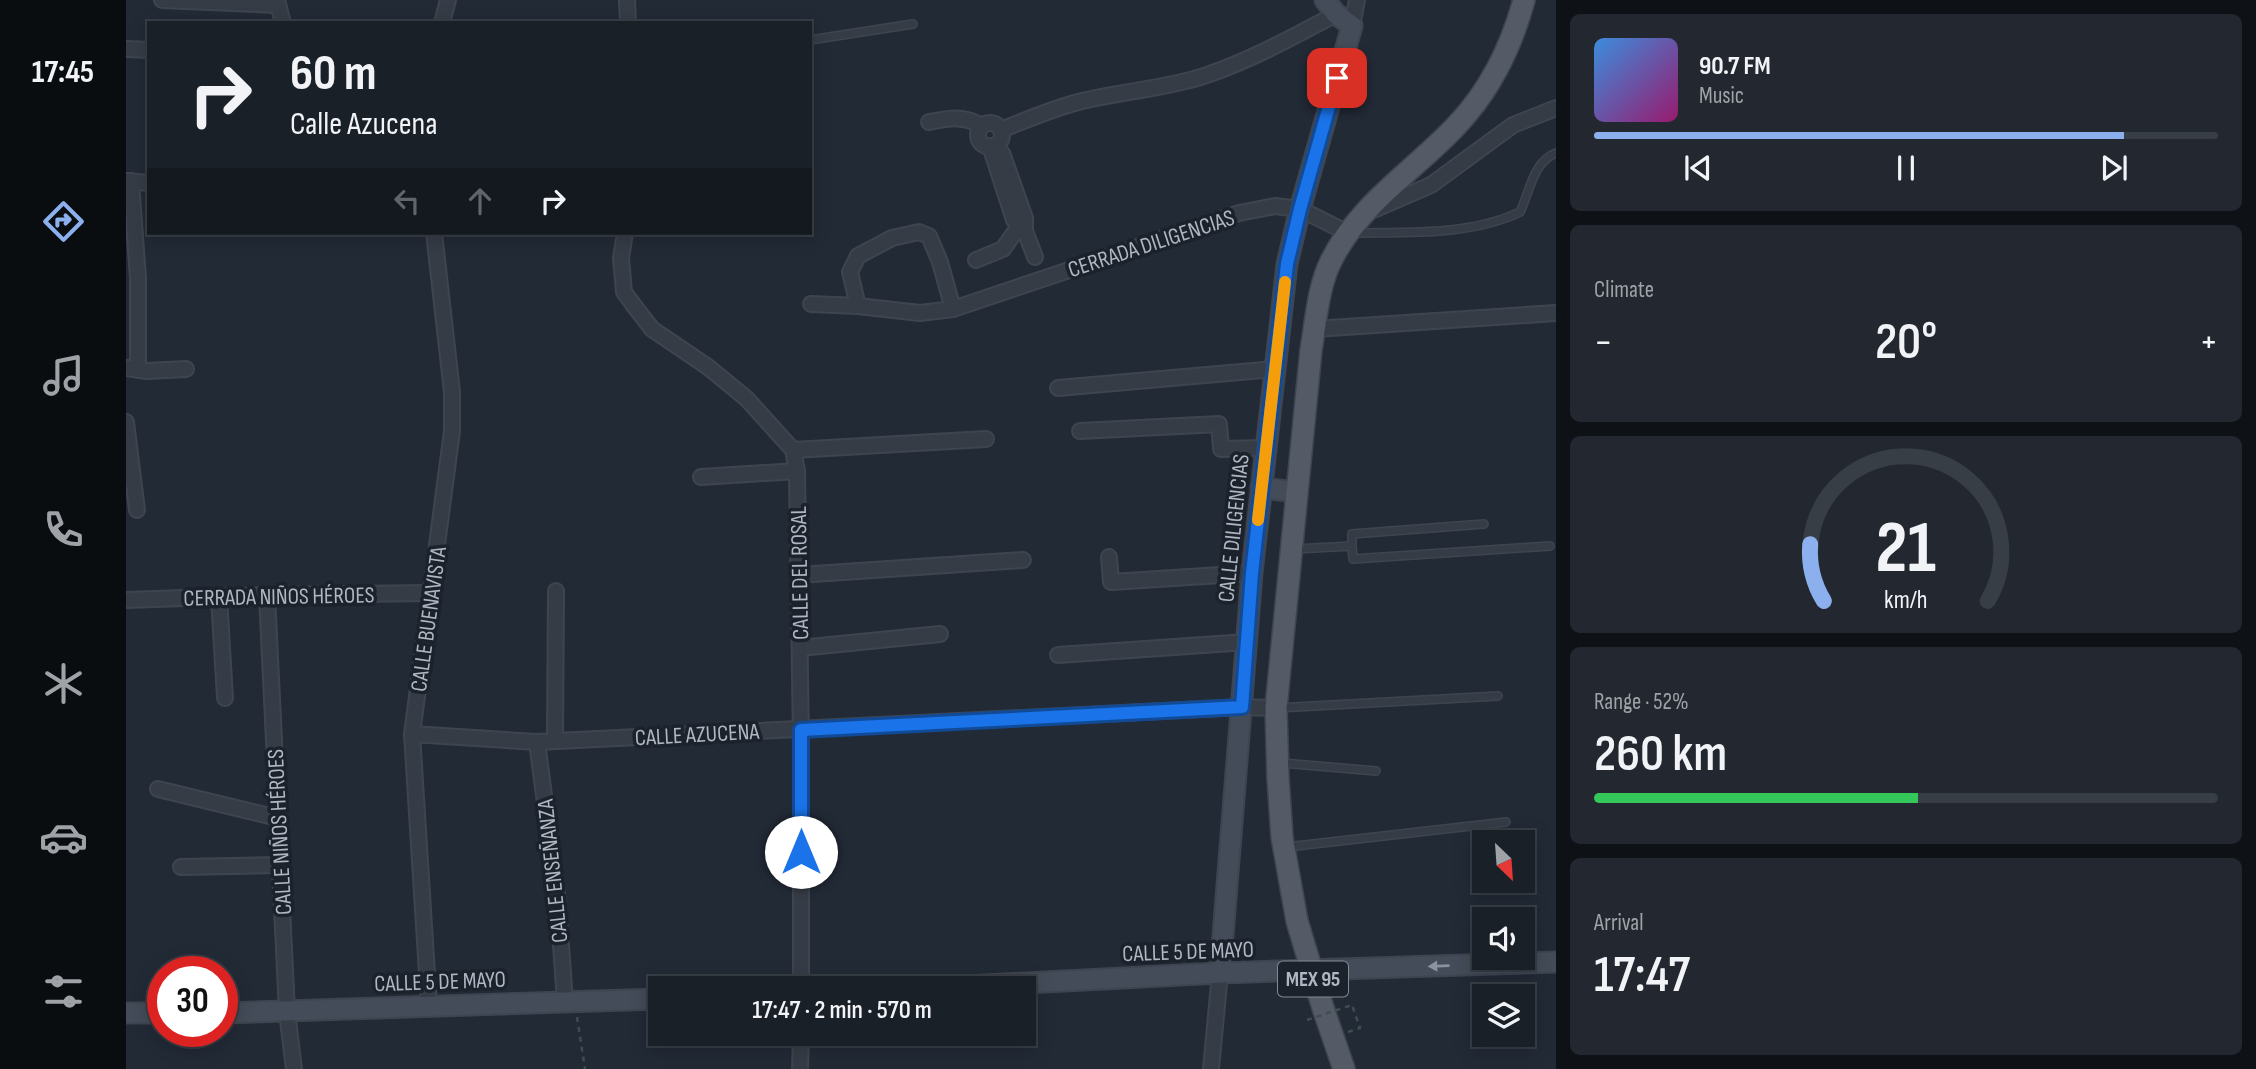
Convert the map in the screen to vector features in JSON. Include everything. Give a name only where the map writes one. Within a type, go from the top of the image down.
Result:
[{"type":"main road","name":"MEX 95","points":[[1345,1069],[1311,971],[1297,921],[1283,848],[1277,763],[1276,708],[1315,329],[1330,263],[1348,233],[1363,214],[1456,126],[1487,89],[1510,46],[1524,0]]},
{"type":"street","points":[[162,0],[278,3],[282,21]]},
{"type":"street","points":[[443,21],[448,0]]},
{"type":"street","points":[[627,0],[628,21]]},
{"type":"street","name":"CALLE DILIGENCIAS","points":[[1211,1069],[1252,573],[1287,264],[1357,0]]},
{"type":"street","points":[[929,122],[958,117],[971,119],[982,126],[979,139],[986,145],[1053,109],[1170,86],[1252,58],[1330,7],[1352,26]]},
{"type":"street","points":[[126,49],[147,50]]},
{"type":"street","points":[[1363,214],[1426,188],[1497,134],[1525,119],[1556,108]]},
{"type":"street","points":[[997,140],[1035,257]]},
{"type":"street","points":[[147,183],[128,181],[138,278],[132,369],[186,369]]},
{"type":"street","name":"CERRADA DILIGENCIAS","points":[[811,304],[920,313],[953,309],[1239,213],[1275,206],[1300,209],[1348,233]]},
{"type":"street","points":[[976,260],[1003,249],[1023,225]]},
{"type":"street","points":[[858,306],[850,272],[858,256],[892,238],[919,232],[929,236],[940,261],[953,309]]},
{"type":"street","name":"CALLE BUENAVISTA","points":[[429,1006],[412,734],[452,431],[452,392],[434,235]]},
{"type":"street","points":[[625,235],[621,258],[624,292],[643,318],[652,329],[708,367],[747,399],[793,450],[986,439]]},
{"type":"street","points":[[1315,329],[1556,313]]},
{"type":"street","points":[[1058,388],[1275,369]]},
{"type":"street","points":[[126,422],[137,510]]},
{"type":"street","points":[[1080,431],[1219,424],[1222,449],[1266,448]]},
{"type":"street","name":"CALLE DEL ROSAL","points":[[793,450],[797,471],[799,575],[801,976]]},
{"type":"street","points":[[701,478],[797,471]]},
{"type":"street","points":[[1261,488],[1297,492]]},
{"type":"street","points":[[1109,558],[1111,582],[1252,573]]},
{"type":"street","points":[[799,575],[1023,560]]},
{"type":"street","points":[[555,741],[556,591]]},
{"type":"street","name":"CERRADA NIÑOS HÉROES","points":[[126,600],[432,593]]},
{"type":"street","name":"CALLE NIÑOS HÉROES","points":[[267,595],[287,1012],[294,1069]]},
{"type":"street","points":[[219,597],[225,698]]},
{"type":"street","points":[[800,648],[940,634]]},
{"type":"street","points":[[1058,655],[1247,642]]},
{"type":"street","name":"CALLE AZUCENA","points":[[412,734],[537,742],[1242,707],[1276,708]]},
{"type":"street","name":"CALLE ENSEÑANZA","points":[[537,742],[570,1002]]},
{"type":"street","points":[[158,789],[278,818]]},
{"type":"street","points":[[181,867],[280,865]]},
{"type":"street","name":"CALLE 5 DE MAYO","points":[[1036,982],[1220,973],[1556,962]]},
{"type":"street","name":"CALLE 5 DE MAYO","points":[[238,1013],[648,999]]},
{"type":"street","points":[[126,1013],[147,1013]]},
{"type":"street","points":[[800,1069],[801,1046]]},
{"type":"lane","points":[[812,40],[913,24]]},
{"type":"lane","points":[[1348,233],[1434,231],[1497,223],[1520,212],[1536,169],[1556,153]]},
{"type":"lane","points":[[1484,524],[1352,534],[1353,559],[1550,546]]},
{"type":"lane","points":[[1291,549],[1352,546]]},
{"type":"lane","points":[[1276,708],[1497,696]]},
{"type":"lane","points":[[1277,763],[1376,771]]},
{"type":"lane","points":[[1283,848],[1506,822]]},
{"type":"path","points":[[570,1002],[585,1069]]},
{"type":"path","points":[[1307,1020],[1352,1004],[1360,1028],[1333,1037]]},
{"type":"slow traffic","points":[[1258,520],[1285,282]]},
{"type":"route","points":[[801,852],[801,730],[1242,707],[1252,573],[1287,264],[1337,78]]}]
